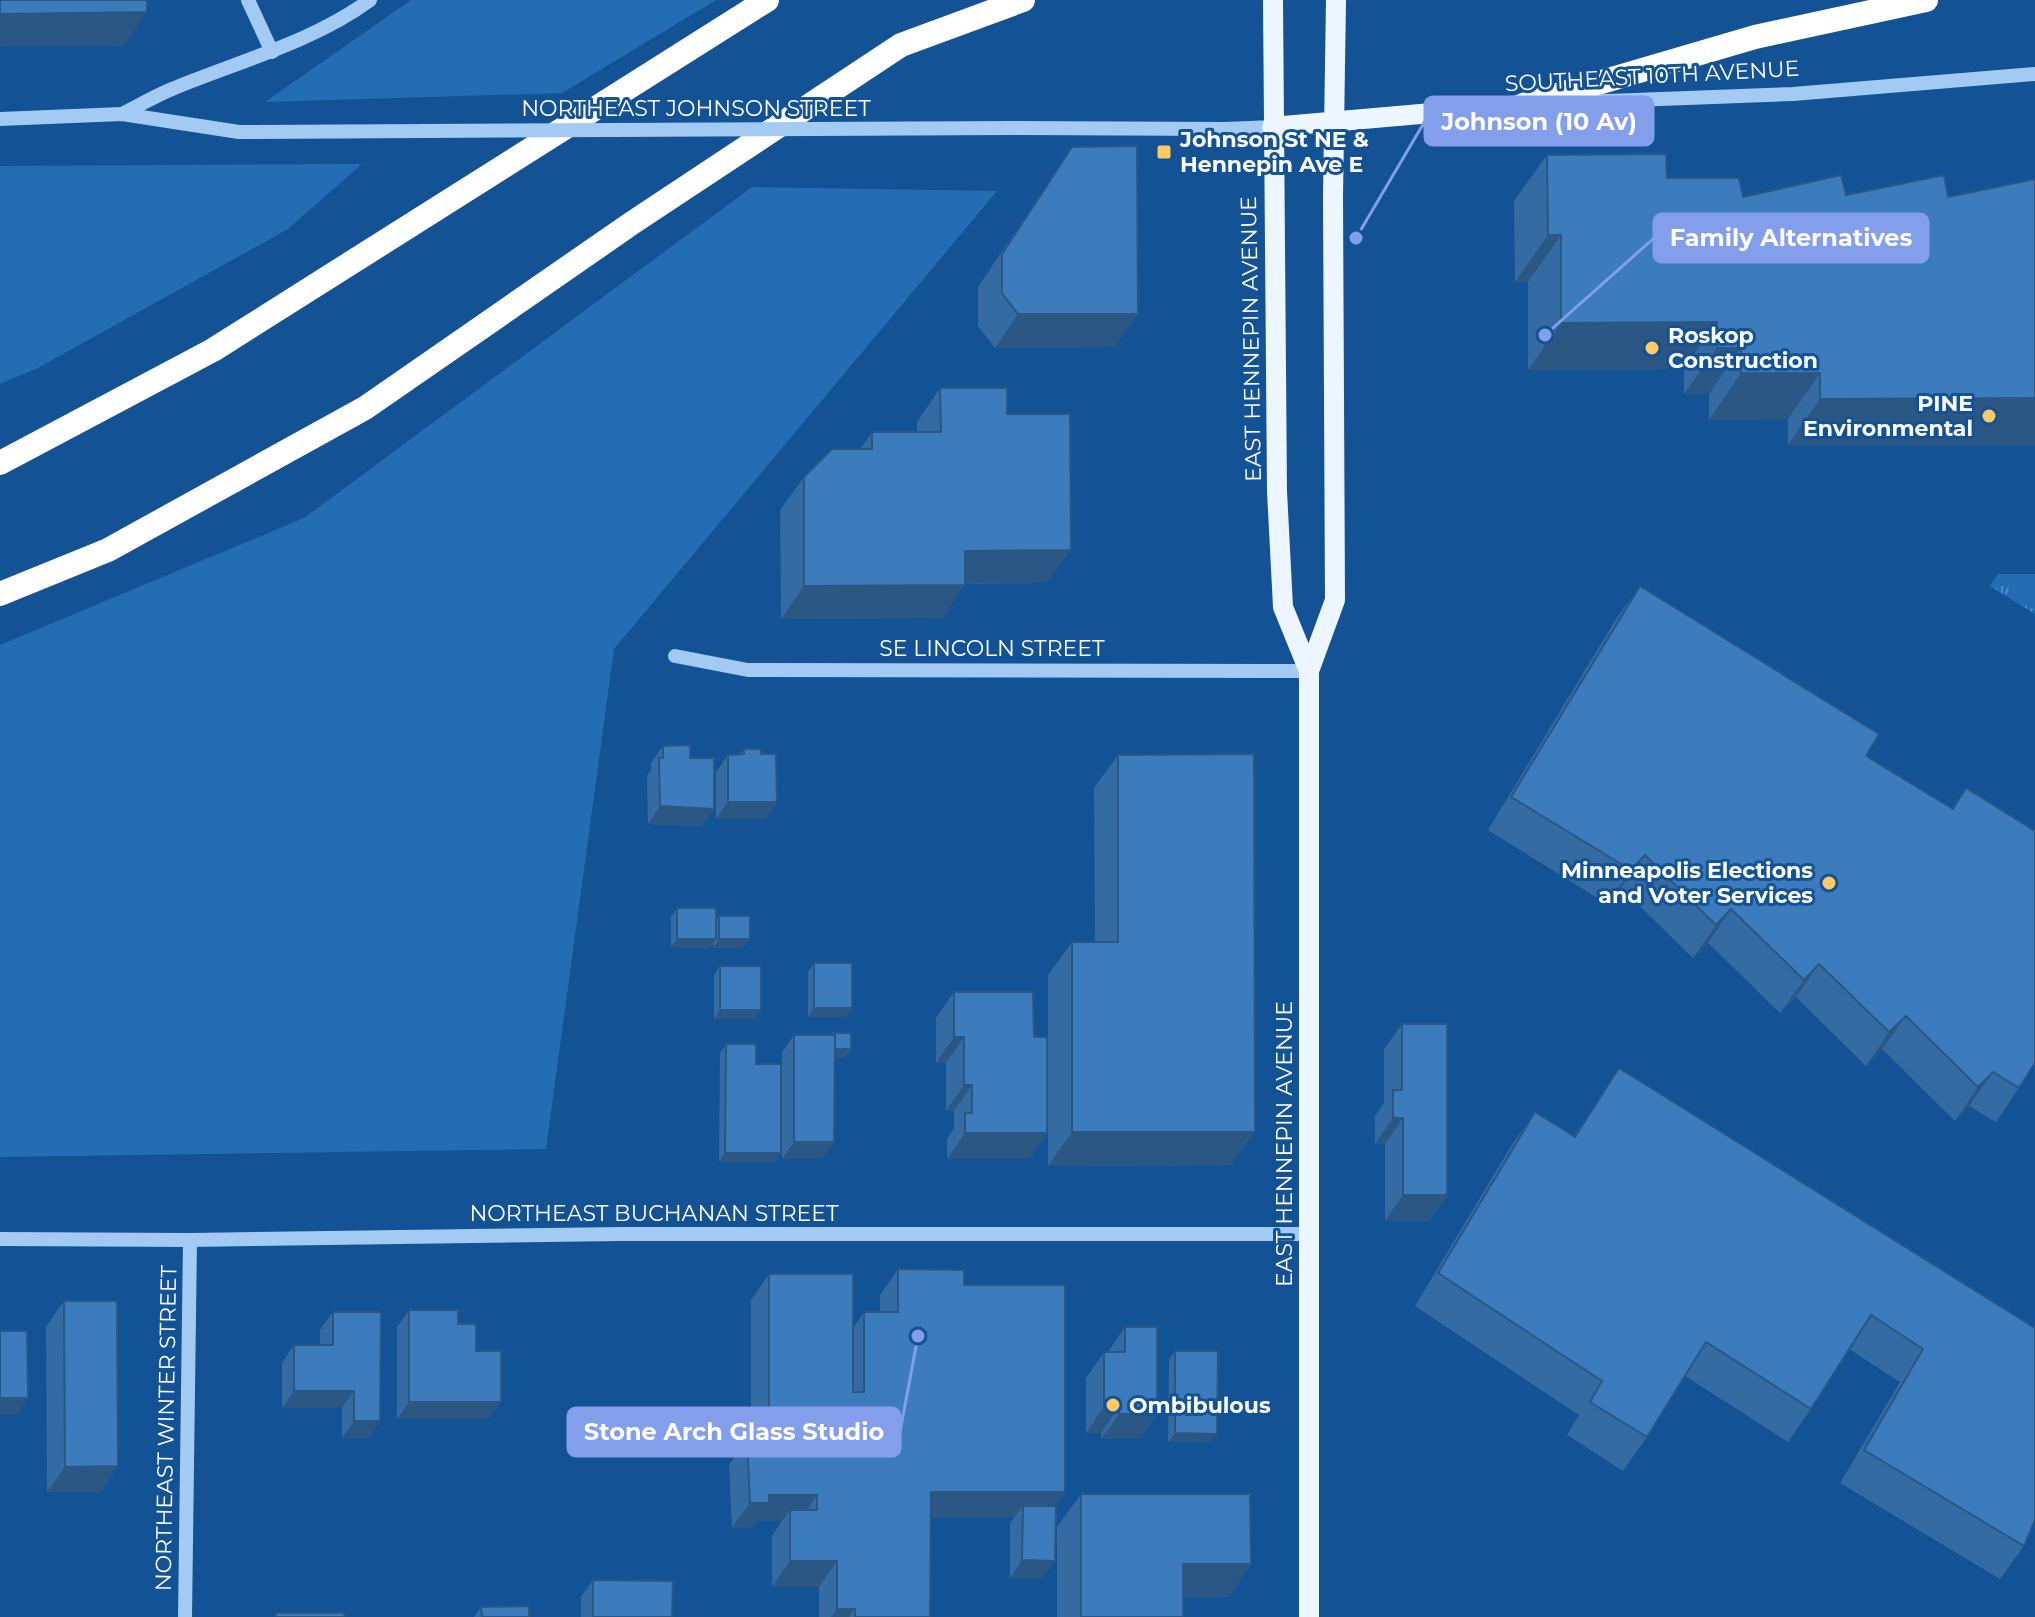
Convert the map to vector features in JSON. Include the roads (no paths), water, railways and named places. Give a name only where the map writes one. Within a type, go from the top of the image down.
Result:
[{"type":"highway","points":[[0,463],[213,350],[767,0]]},
{"type":"highway","points":[[0,594],[108,550],[365,408],[632,223],[901,45],[1023,0]]},
{"type":"highway","points":[[1523,105],[1755,37],[1926,0]]},
{"type":"main road","name":"EAST HENNEPIN AVENUE","points":[[1309,1617],[1309,671],[1335,600],[1333,120],[1336,0]]},
{"type":"main road","name":"EAST HENNEPIN AVENUE","points":[[1273,1],[1277,491],[1283,607],[1309,671]]},
{"type":"main road","name":"SOUTHEAST 10TH AVENUE","points":[[1272,127],[1523,105]]},
{"type":"street","points":[[248,0],[272,52]]},
{"type":"street","name":"NORTHEAST JOHNSON STREET","points":[[122,114],[170,90],[272,52],[342,21],[370,0]]},
{"type":"street","name":"SOUTHEAST 10TH AVENUE","points":[[1523,105],[1793,94],[2035,74]]},
{"type":"street","name":"NORTHEAST JOHNSON STREET","points":[[0,119],[122,114],[239,132],[1272,127]]},
{"type":"street","name":"SE LINCOLN STREET","points":[[675,656],[748,670],[1309,671]]},
{"type":"street","name":"NORTHEAST BUCHANAN STREET","points":[[0,1239],[190,1240],[622,1234],[1309,1234]]},
{"type":"street","name":"NORTHEAST WINTER STREET","points":[[185,1617],[190,1240]]},
{"type":"place","name":"Johnson St NE & Hennepin Ave E","points":[[1164,152]]},
{"type":"place","name":"Johnson (10 Av)","points":[[1356,238]]},
{"type":"place","name":"Family Alternatives","points":[[1545,335]]},
{"type":"place","name":"Roskop Construction","points":[[1652,348]]},
{"type":"place","name":"PINE Environmental","points":[[1989,416]]},
{"type":"place","name":"Minneapolis Elections and Voter Services","points":[[1829,883]]},
{"type":"place","name":"Stone Arch Glass Studio","points":[[918,1336]]},
{"type":"place","name":"Ombibulous","points":[[1113,1405]]}]
